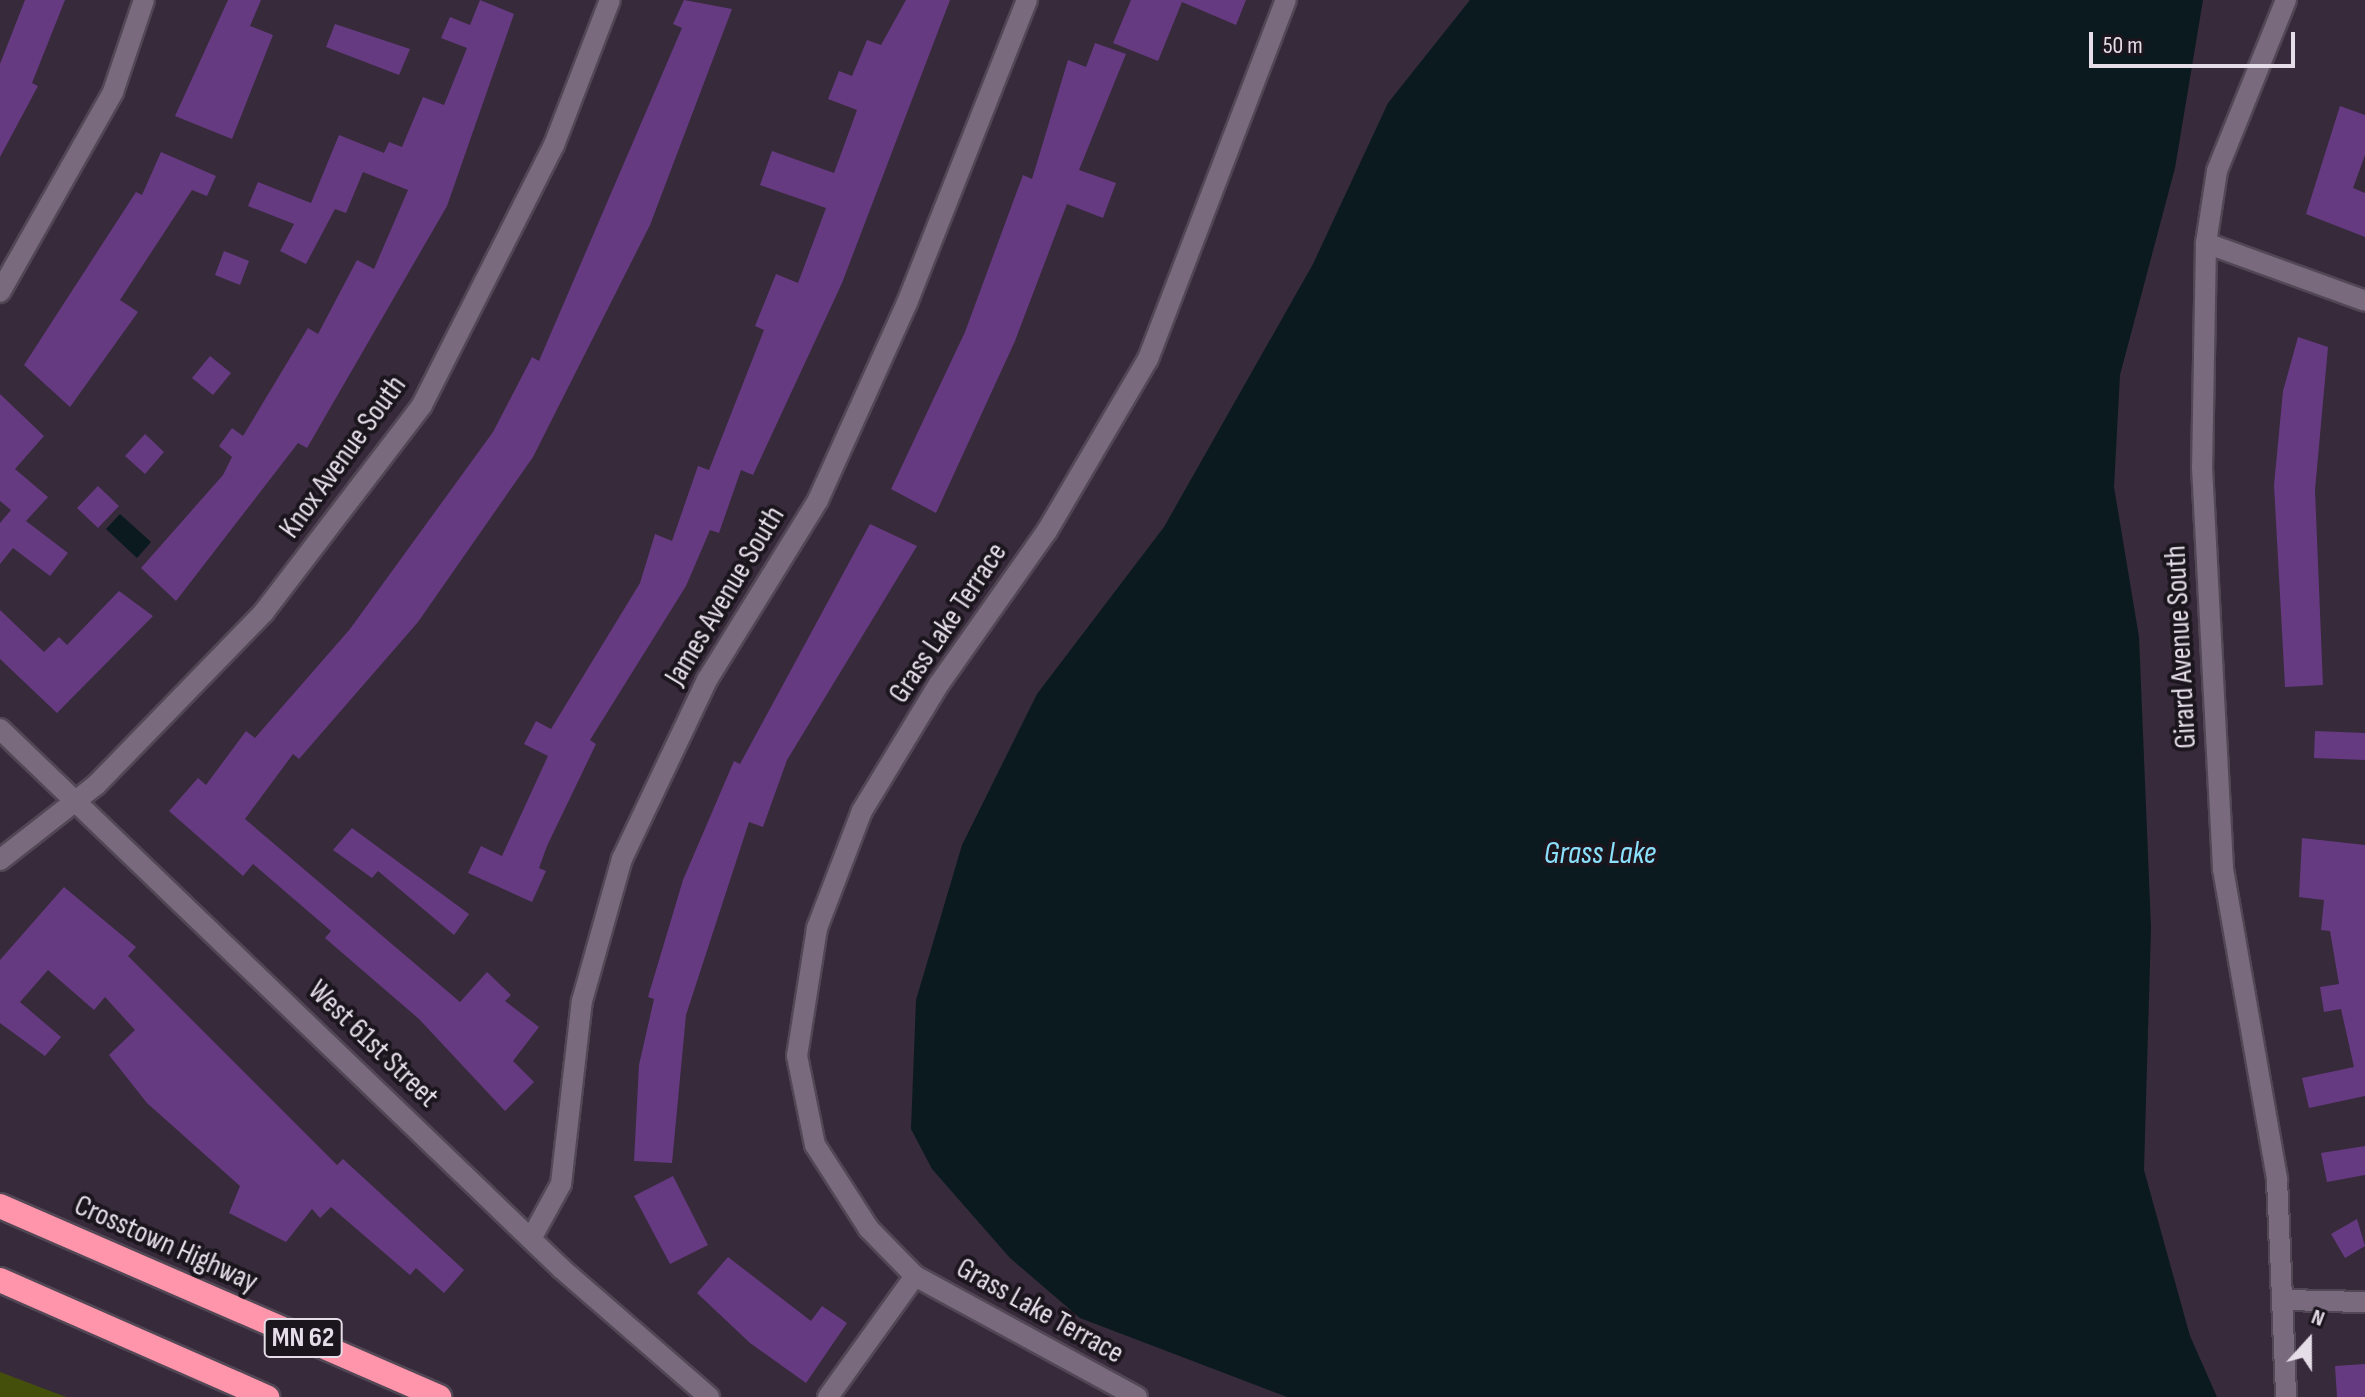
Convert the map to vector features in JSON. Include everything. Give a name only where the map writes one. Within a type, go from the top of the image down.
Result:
[{"type":"highway","name":"Crosstown Highway","points":[[0,1206],[439,1397]]},
{"type":"highway","name":"MN 62","points":[[0,1280],[267,1397]]},
{"type":"street","points":[[0,292],[113,92],[144,0]]},
{"type":"street","name":"Knox Avenue South","points":[[0,860],[71,798],[96,785],[264,612],[422,405],[529,200],[610,0]]},
{"type":"street","name":"James Avenue South","points":[[532,1237],[561,1184],[582,1001],[627,844],[707,680],[818,500],[907,303],[1027,0]]},
{"type":"street","name":"Grass Lake Terrace","points":[[1137,1397],[915,1276],[869,1229],[815,1145],[797,1056],[817,928],[862,811],[939,684],[1047,531],[1148,359],[1286,0]]},
{"type":"street","name":"Girard Avenue South","points":[[2286,0],[2217,171],[2206,243],[2202,467],[2223,869],[2277,1179],[2286,1300],[2286,1397]]},
{"type":"street","points":[[2206,243],[2365,301]]},
{"type":"street","name":"West 61st Street","points":[[0,729],[532,1237],[709,1397]]},
{"type":"street","name":"Grass Lake Terrace","points":[[828,1397],[915,1276]]},
{"type":"street","points":[[2286,1300],[2365,1302]]},
{"type":"green space","points":[[0,1372],[66,1397],[0,1397]]},
{"type":"water","name":"Grass Lake","points":[[1470,0],[2203,0],[2175,168],[2120,375],[2114,487],[2139,637],[2151,928],[2144,1170],[2190,1336],[2217,1397],[1287,1397],[1080,1318],[1010,1258],[932,1169],[911,1129],[916,1000],[962,845],[1037,694],[1164,527],[1313,264],[1388,103]]},
{"type":"water","points":[[120,514],[151,542],[137,558],[106,529]]},
{"type":"building","points":[[25,0],[65,0],[32,83],[38,86],[0,157],[0,64]]},
{"type":"building","points":[[228,0],[261,0],[250,26],[273,35],[232,139],[175,116]]},
{"type":"building","points":[[480,0],[514,14],[447,206],[307,448],[298,443],[176,601],[141,568],[223,475],[232,457],[219,446],[232,428],[243,436],[308,328],[318,334],[357,260],[374,269],[408,190],[363,172],[346,213],[335,209],[306,264],[280,251],[294,224],[248,206],[258,182],[311,203],[339,135],[384,153],[389,142],[402,147],[423,97],[444,105],[467,48],[441,38],[450,17],[470,25]]},
{"type":"building","points":[[684,0],[732,9],[650,225],[533,457],[418,622],[299,759],[293,754],[245,819],[460,1002],[487,972],[511,995],[505,1001],[539,1027],[513,1061],[534,1082],[505,1111],[419,1019],[325,938],[331,931],[253,864],[243,876],[169,811],[198,778],[206,785],[246,731],[255,738],[350,629],[493,432],[532,357],[539,361],[682,28],[673,24]]},
{"type":"building","points":[[906,0],[950,0],[842,283],[753,475],[741,470],[719,533],[710,530],[686,586],[590,740],[596,744],[547,846],[539,868],[546,871],[532,902],[468,873],[481,846],[502,856],[548,756],[524,744],[536,721],[551,729],[640,583],[655,534],[672,541],[698,466],[709,470],[764,330],[755,326],[776,274],[798,283],[826,208],[760,185],[772,151],[834,173],[857,110],[828,99],[839,71],[852,76],[867,40],[881,45]]},
{"type":"building","points":[[1131,0],[1246,0],[1236,25],[1182,2],[1158,61],[1113,43]]},
{"type":"building","points":[[335,24],[410,49],[399,75],[326,47]]},
{"type":"building","points":[[1095,43],[1126,54],[1079,170],[1116,183],[1103,218],[1067,204],[1015,341],[936,513],[891,489],[965,332],[1023,175],[1032,179],[1068,60],[1086,67]]},
{"type":"building","points":[[2340,106],[2365,115],[2365,155],[2353,188],[2365,193],[2365,237],[2306,214]]},
{"type":"building","points":[[161,152],[216,176],[207,196],[192,190],[120,300],[138,312],[70,407],[24,365],[136,192],[142,195]]},
{"type":"building","points":[[224,251],[249,261],[240,285],[215,275]]},
{"type":"building","points":[[2298,337],[2328,347],[2315,490],[2323,685],[2285,687],[2274,485],[2283,391]]},
{"type":"building","points":[[210,356],[231,373],[213,395],[192,378]]},
{"type":"building","points":[[0,394],[44,436],[15,469],[48,497],[26,521],[68,553],[50,576],[13,548],[0,564],[0,523],[11,510],[0,501]]},
{"type":"building","points":[[145,434],[164,452],[145,474],[125,456]]},
{"type":"building","points":[[98,486],[119,506],[98,528],[77,508]]},
{"type":"building","points":[[870,524],[917,546],[787,760],[763,827],[749,822],[686,1015],[672,1163],[634,1161],[639,1065],[654,999],[648,997],[683,880],[734,761],[740,764]]},
{"type":"building","points":[[119,591],[153,616],[57,713],[0,659],[0,610],[44,652],[59,637],[67,645]]},
{"type":"building","points":[[2315,731],[2365,733],[2365,760],[2314,758]]},
{"type":"building","points":[[352,828],[469,914],[454,935],[378,871],[372,878],[333,850]]},
{"type":"building","points":[[2302,838],[2365,845],[2365,1096],[2309,1108],[2302,1078],[2354,1067],[2341,1009],[2324,1012],[2320,987],[2339,984],[2330,931],[2321,930],[2324,900],[2299,897]]},
{"type":"building","points":[[64,887],[136,947],[128,956],[337,1165],[343,1159],[464,1270],[444,1293],[416,1268],[410,1275],[331,1207],[320,1218],[312,1209],[286,1242],[229,1213],[240,1186],[147,1103],[109,1055],[135,1030],[105,997],[94,1010],[48,970],[20,1002],[61,1037],[45,1056],[0,1023],[0,960]]},
{"type":"building","points":[[2365,1146],[2365,1175],[2327,1182],[2321,1153]]},
{"type":"building","points":[[673,1176],[708,1245],[670,1264],[634,1196]]},
{"type":"building","points":[[2357,1219],[2365,1246],[2345,1258],[2331,1234]]},
{"type":"building","points":[[728,1257],[811,1321],[822,1306],[847,1323],[806,1383],[750,1343],[697,1293]]},
{"type":"building","points":[[2365,1364],[2365,1397],[2337,1397],[2335,1366]]}]
